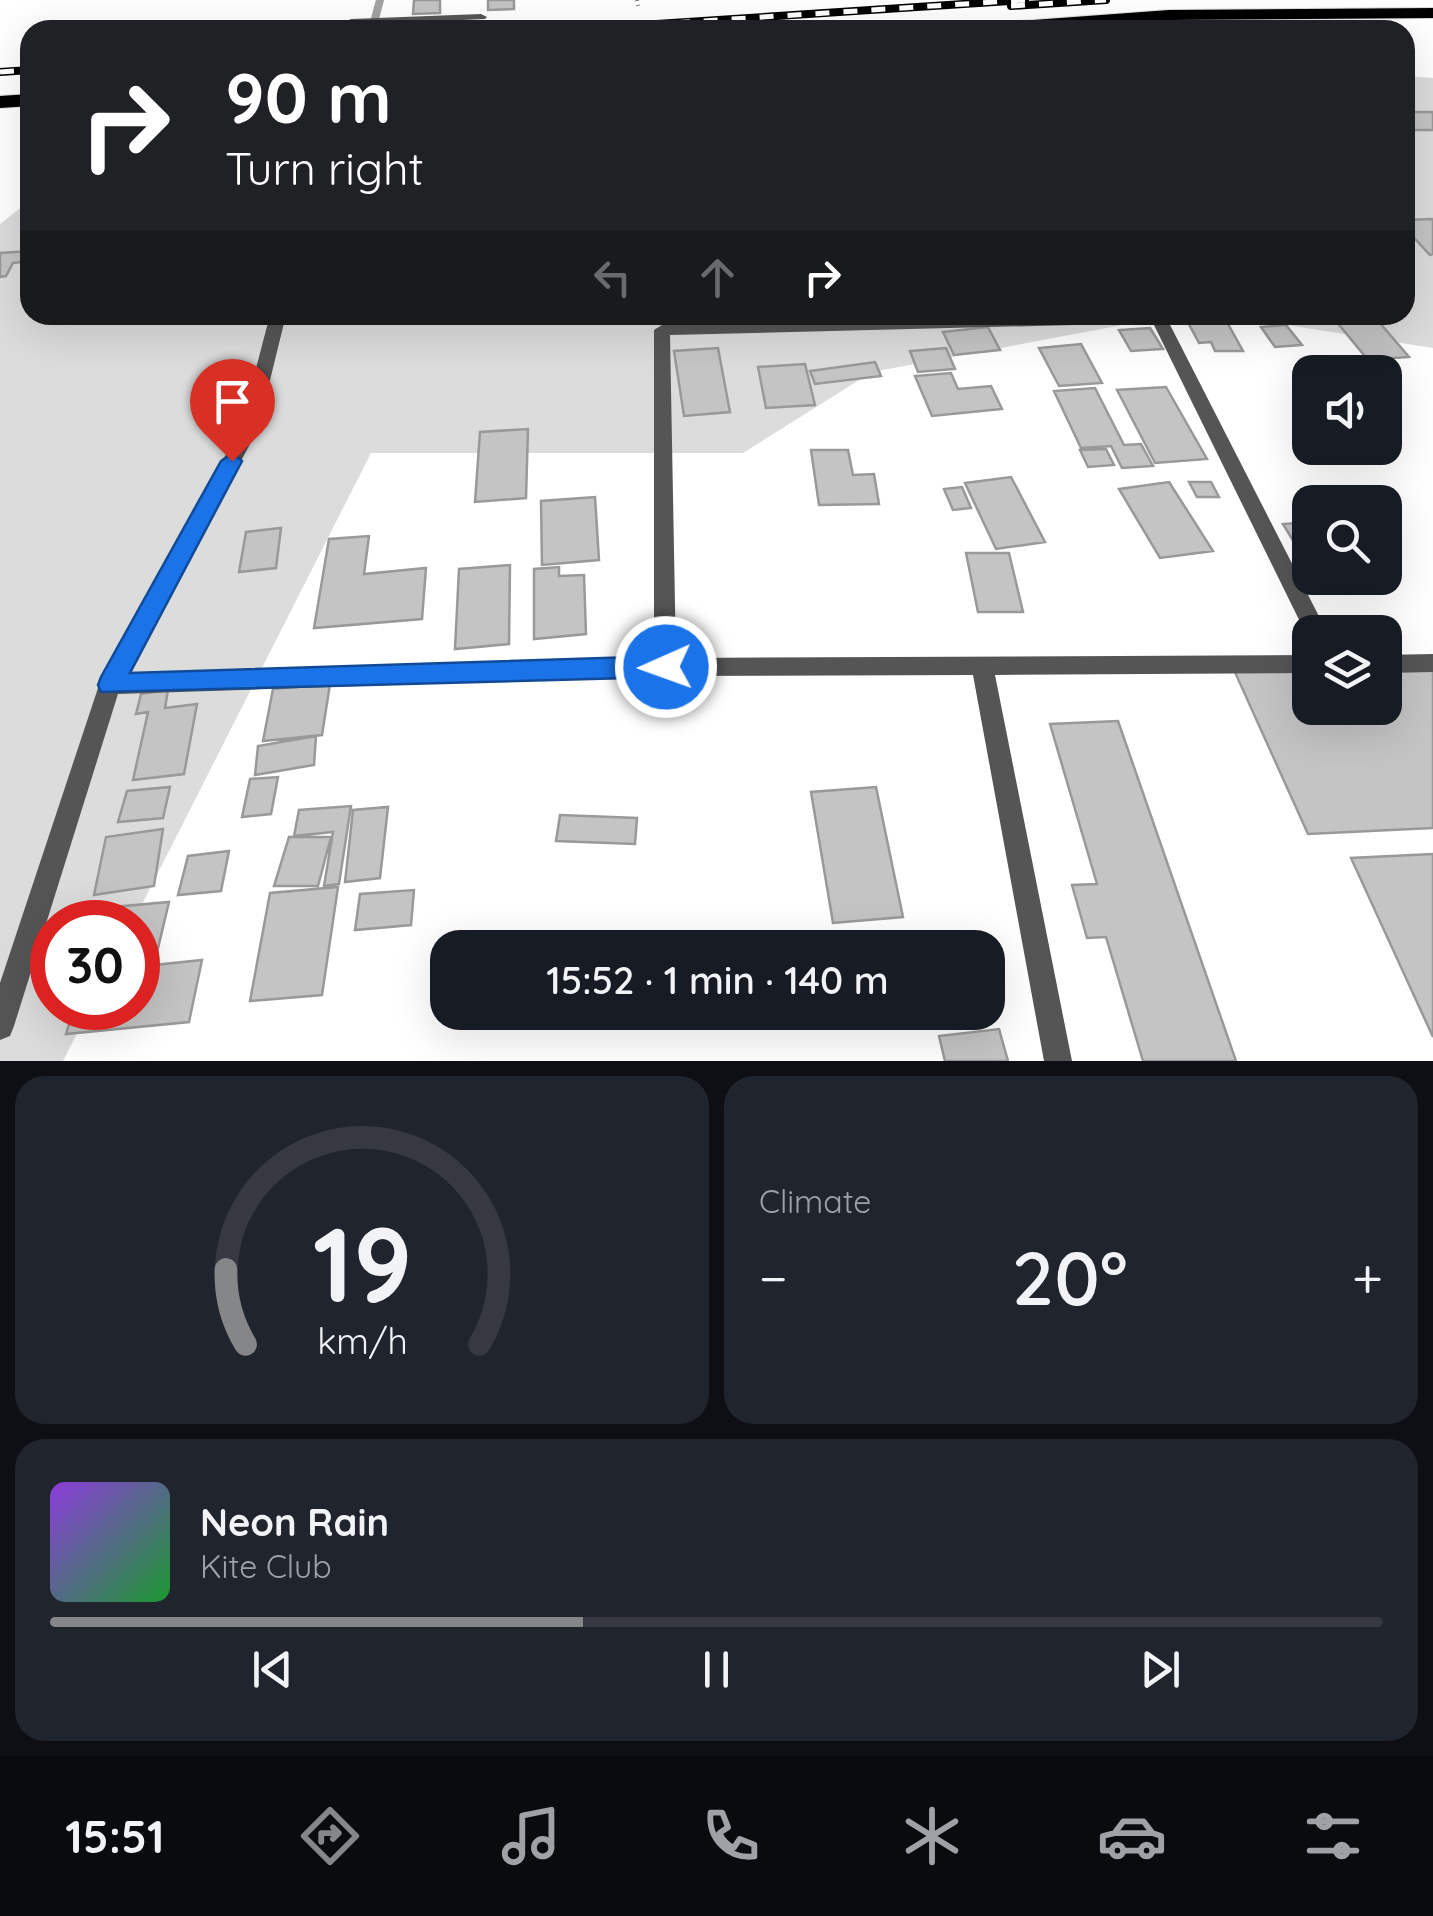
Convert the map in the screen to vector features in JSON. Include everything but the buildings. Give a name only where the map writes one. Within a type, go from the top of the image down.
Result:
[{"type":"highway","points":[[1093,20],[1169,14],[1433,13]]},
{"type":"street","points":[[364,20],[481,18]]},
{"type":"street","points":[[0,1026],[110,685],[249,429],[275,325]]},
{"type":"street","points":[[666,667],[662,330],[869,325]]},
{"type":"street","points":[[1162,325],[1308,615]]},
{"type":"street","points":[[110,685],[666,667],[982,662],[1292,664]]},
{"type":"street","points":[[982,662],[1058,1061]]},
{"type":"street","points":[[1402,664],[1433,663]]},
{"type":"shaded area","points":[[1415,77],[1433,78],[1433,348],[1287,325],[1415,325]]},
{"type":"shaded area","points":[[20,208],[20,325],[1123,325],[872,372],[743,453],[371,453],[144,900],[30,900],[30,1030],[79,1030],[63,1061],[0,1061],[0,224]]},
{"type":"waterway","points":[[375,20],[380,0]]},
{"type":"railway","points":[[718,20],[1025,0]]},
{"type":"railway","points":[[1011,6],[1106,0]]},
{"type":"railway","points":[[0,72],[20,71]]},
{"type":"route","points":[[232,461],[110,685],[666,667]]}]
